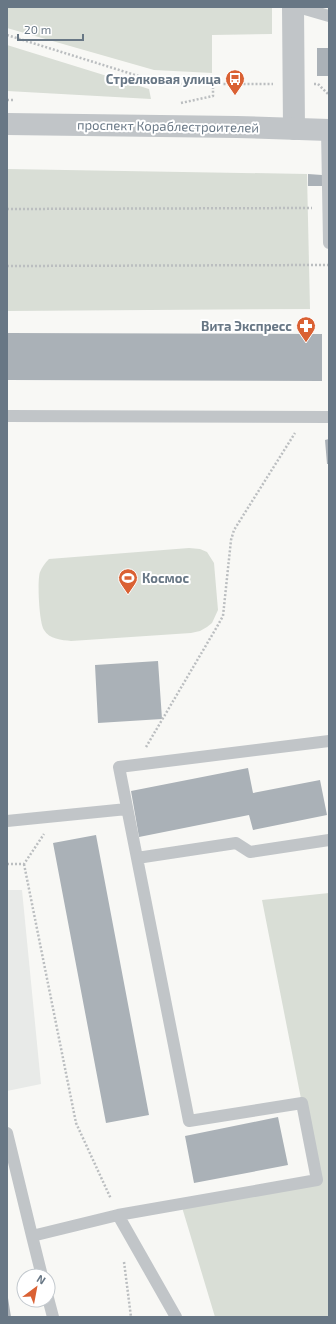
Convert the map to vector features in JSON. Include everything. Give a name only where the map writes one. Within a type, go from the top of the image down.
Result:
[{"type":"street","points":[[293,7],[294,129]]},
{"type":"street","name":"проспект Кораблестроителей","points":[[7,124],[237,126],[328,130]]},
{"type":"lane","points":[[298,7],[329,16]]},
{"type":"lane","points":[[328,130],[329,243]]},
{"type":"lane","points":[[7,416],[329,417]]},
{"type":"lane","points":[[32,1236],[118,1215],[317,1180],[302,1103],[189,1121],[118,767],[329,742]]},
{"type":"lane","points":[[7,821],[127,809]]},
{"type":"lane","points":[[137,858],[236,843],[250,852],[329,840]]},
{"type":"lane","points":[[7,1133],[40,1268]]},
{"type":"lane","points":[[118,1215],[176,1317]]},
{"type":"path","points":[[7,35],[164,84],[293,84]]},
{"type":"path","points":[[7,209],[328,208]]},
{"type":"path","points":[[7,266],[329,265]]},
{"type":"path","points":[[136,765],[223,616],[231,540],[234,530],[305,417]]},
{"type":"path","points":[[55,816],[24,864],[76,1123],[118,1215]]},
{"type":"path","points":[[7,864],[24,864]]},
{"type":"path","points":[[123,1254],[131,1317]]},
{"type":"shaded area","points":[[7,7],[272,7],[272,34],[212,35],[212,73],[154,70],[7,28]]},
{"type":"shaded area","points":[[7,45],[149,89],[151,99],[7,91]]},
{"type":"shaded area","points":[[7,169],[307,174],[310,309],[7,311]]},
{"type":"shaded area","name":"Космос","points":[[189,548],[200,549],[207,552],[214,563],[218,610],[212,623],[200,631],[191,633],[71,641],[52,637],[44,630],[40,610],[39,576],[42,568],[49,559]]},
{"type":"shaded area","points":[[7,890],[22,890],[41,1084],[7,1091]]},
{"type":"shaded area","points":[[329,893],[329,1317],[215,1317],[181,1204],[317,1180],[262,900]]},
{"type":"building","points":[[317,48],[329,48],[329,76],[317,76]]},
{"type":"building","points":[[308,174],[322,175],[322,186],[308,186]]},
{"type":"building","points":[[7,333],[322,334],[322,381],[7,380]]},
{"type":"building","points":[[329,439],[329,464],[327,464],[325,440]]},
{"type":"building","points":[[158,661],[162,719],[98,723],[95,665]]},
{"type":"building","points":[[248,768],[253,793],[320,780],[327,815],[253,830],[249,815],[139,837],[131,791]]},
{"type":"building","points":[[96,835],[149,1115],[106,1123],[53,843]]},
{"type":"building","points":[[278,1117],[288,1165],[194,1183],[185,1136]]},
{"type":"building","points":[[8,1298],[11,1317],[7,1317]]},
{"type":"place","name":"Стрелковая улица","points":[[235,96]]},
{"type":"place","name":"Вита Экспресс","points":[[306,343]]},
{"type":"place","name":"Космос","points":[[128,595]]}]
